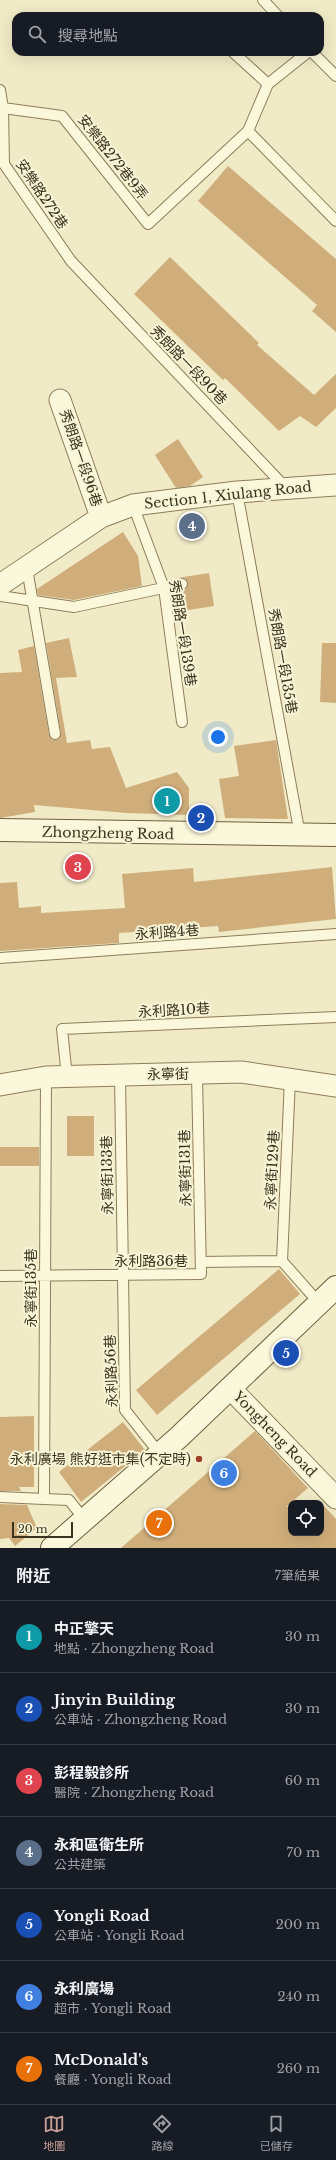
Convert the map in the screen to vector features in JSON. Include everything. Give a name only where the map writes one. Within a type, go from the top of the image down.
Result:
[{"type":"street","name":"秀朗路一段96巷","points":[[60,400],[101,516]]},
{"type":"street","name":"Section 1, Xiulang Road","points":[[0,586],[101,516],[133,505],[237,492],[336,485]]},
{"type":"street","name":"Zhongzheng Road","points":[[0,830],[336,835]]},
{"type":"street","name":"永寧街","points":[[0,1084],[46,1077],[241,1072],[336,1086]]},
{"type":"street","points":[[52,1548],[160,1454],[336,1287]]},
{"type":"street","name":"Yongheng Road","points":[[230,1388],[336,1498]]},
{"type":"lane","points":[[263,0],[274,12]]},
{"type":"lane","points":[[237,56],[268,84]]},
{"type":"lane","points":[[303,56],[268,84],[248,131],[336,221]]},
{"type":"lane","points":[[316,56],[336,76]]},
{"type":"lane","name":"安樂路272巷","points":[[0,90],[3,108],[4,164],[71,261]]},
{"type":"lane","name":"安樂路272巷9弄","points":[[3,108],[62,116],[148,224],[248,131]]},
{"type":"lane","name":"秀朗路一段90巷","points":[[71,261],[286,488]]},
{"type":"lane","name":"秀朗路一段135巷","points":[[237,492],[300,835]]},
{"type":"lane","name":"秀朗路一段139巷","points":[[133,505],[164,588],[182,722]]},
{"type":"lane","points":[[26,568],[33,601],[55,734]]},
{"type":"lane","points":[[0,596],[74,607],[182,584]]},
{"type":"lane","name":"永利路4巷","points":[[0,958],[336,934]]},
{"type":"lane","name":"永利路10巷","points":[[68,1077],[62,1029],[336,1017]]},
{"type":"lane","name":"永寧街131巷","points":[[197,1074],[200,1262]]},
{"type":"lane","name":"永寧街133巷","points":[[120,1075],[123,1275]]},
{"type":"lane","name":"永寧街135巷","points":[[44,1499],[46,1077]]},
{"type":"lane","name":"永寧街129巷","points":[[282,1261],[290,1079]]},
{"type":"lane","points":[[282,1261],[319,1303]]},
{"type":"lane","name":"永利路36巷","points":[[0,1276],[200,1274],[200,1262],[282,1261]]},
{"type":"lane","name":"永利路56巷","points":[[123,1275],[125,1410],[160,1454]]},
{"type":"lane","points":[[0,1497],[69,1500],[84,1519]]},
{"type":"building","points":[[228,166],[336,259],[336,332],[312,311],[317,305],[198,201]]},
{"type":"building","points":[[170,257],[259,343],[257,345],[314,395],[336,374],[336,408],[316,427],[300,416],[279,431],[225,378],[223,380],[134,294]]},
{"type":"building","points":[[178,439],[203,477],[190,486],[176,488],[155,455]]},
{"type":"building","points":[[123,532],[138,556],[142,586],[74,600],[38,595],[37,589]]},
{"type":"building","points":[[209,573],[214,606],[176,612],[173,593],[186,589],[188,583],[184,578],[171,579]]},
{"type":"building","points":[[69,638],[77,677],[56,678],[67,743],[90,740],[92,749],[110,747],[126,788],[177,772],[189,788],[189,815],[126,813],[34,805],[35,812],[0,818],[0,673],[22,672],[18,650],[34,646],[49,735],[52,740],[59,739],[61,733],[46,643]]},
{"type":"building","points":[[322,643],[336,643],[336,703],[320,702]]},
{"type":"building","points":[[276,740],[288,819],[225,818],[219,779],[239,776],[234,746]]},
{"type":"building","points":[[332,867],[336,919],[219,932],[218,926],[119,933],[119,943],[0,951],[0,883],[17,882],[19,908],[41,906],[41,913],[125,908],[122,874],[193,868],[194,882]]},
{"type":"building","points":[[67,1116],[94,1116],[94,1156],[67,1156]]},
{"type":"building","points":[[0,1147],[39,1147],[39,1166],[0,1166]]},
{"type":"building","points":[[279,1269],[300,1294],[157,1415],[136,1390]]},
{"type":"building","points":[[34,1416],[34,1487],[19,1487],[21,1491],[0,1491],[0,1417]]},
{"type":"building","points":[[123,1422],[145,1450],[81,1502],[59,1472]]},
{"type":"building","points":[[255,1431],[308,1488],[294,1500],[288,1500],[288,1505],[286,1507],[288,1507],[288,1536],[324,1536],[324,1506],[336,1519],[336,1548],[121,1548]]},
{"type":"building","points":[[0,1504],[27,1505],[37,1528],[15,1546],[9,1538],[0,1539]]},
{"type":"place","name":"永和區衛生所","points":[[192,526]]},
{"type":"place","name":"中正擎天","points":[[167,801]]},
{"type":"place","name":"Jinyin Building","points":[[201,818]]},
{"type":"place","name":"彭程毅診所","points":[[78,867]]},
{"type":"place","name":"Yongli Road","points":[[286,1353]]},
{"type":"place","name":"永利廣場 熊好逛市集(不定時)","points":[[199,1459]]},
{"type":"place","name":"永利廣場","points":[[224,1473]]},
{"type":"place","name":"McDonald's","points":[[159,1523]]}]
